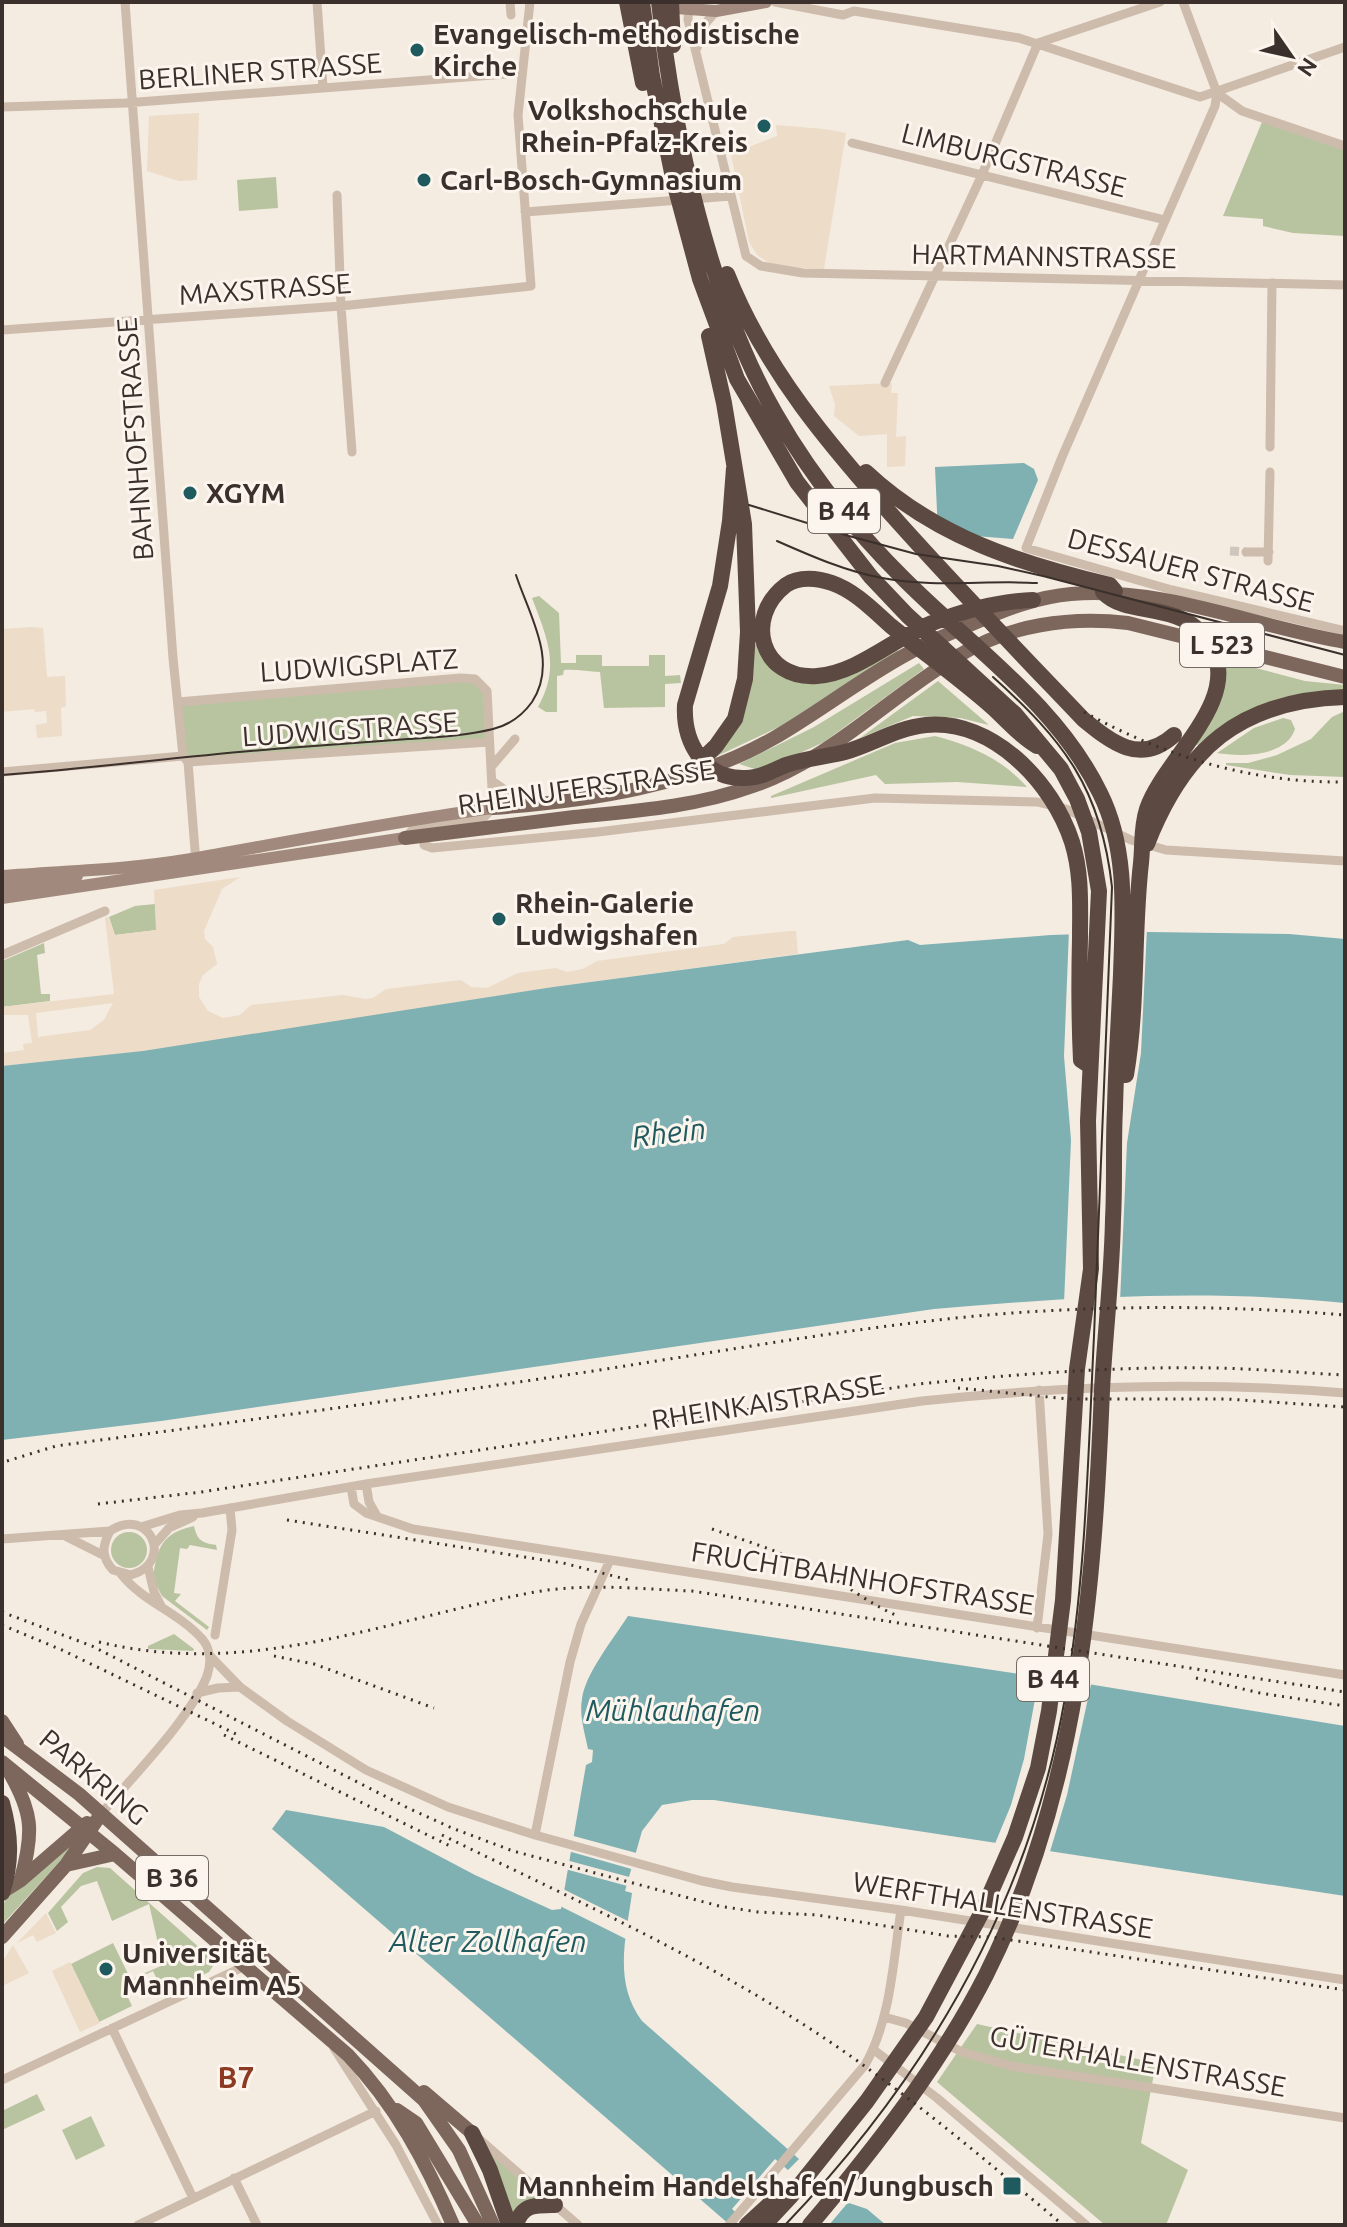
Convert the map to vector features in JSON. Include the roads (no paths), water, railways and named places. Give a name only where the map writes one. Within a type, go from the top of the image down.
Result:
[{"type":"highway","points":[[627,2],[650,121],[662,132]]},
{"type":"highway","points":[[671,2],[674,36],[671,78]]},
{"type":"highway","name":"B 44","points":[[648,3],[662,132],[695,261],[737,379],[797,482],[871,577],[907,615],[992,690],[1049,752],[1071,786],[1089,832],[1097,870],[1088,1121],[1091,1269],[1077,1369],[1063,1600],[1049,1711],[1038,1768],[983,1910],[948,1977],[897,2060],[791,2196],[764,2225]]},
{"type":"highway","name":"B 44","points":[[648,3],[671,78],[686,162],[703,227],[737,335],[773,411],[797,449],[881,555],[1054,723],[1092,776],[1105,802],[1123,884],[1114,1112],[1114,1217],[1093,1564],[1082,1660],[1062,1759],[1039,1842],[1013,1915],[984,1979],[957,2027],[901,2111],[810,2225]]},
{"type":"highway","points":[[703,227],[759,342],[794,398],[835,448],[937,526],[980,547],[1110,585],[1111,601],[1179,617],[1193,626],[1213,650],[1218,674],[1214,702],[1181,739],[1154,792],[1142,831],[1128,1066],[1125,1086],[1114,1112]]},
{"type":"highway","name":"B 44","points":[[695,261],[693,275],[716,360],[734,468]]},
{"type":"highway","name":"B 44","points":[[835,448],[930,558],[1083,719],[1107,739],[1121,746],[1142,750],[1181,739]]},
{"type":"highway","points":[[685,776],[716,746],[728,729],[740,705],[745,679],[748,574],[744,524],[734,468]]},
{"type":"highway","points":[[734,468],[720,586],[690,686],[684,724],[688,740],[697,755],[726,776],[748,779],[816,757],[847,751],[904,729],[928,725],[951,727],[988,740],[1004,750],[1050,795],[1073,843],[1081,886],[1081,1060],[1091,1068]]},
{"type":"highway","points":[[1036,599],[1011,601],[932,623],[843,669],[828,674],[807,676],[780,667],[762,638],[761,626],[770,601],[789,583],[801,579],[830,582],[849,591],[927,653],[992,707],[1023,738],[1049,752]]},
{"type":"highway","points":[[1141,861],[1173,788],[1208,745],[1232,727],[1286,704],[1345,697]]},
{"type":"highway","points":[[2,1803],[11,1851],[2,1893]]},
{"type":"highway","points":[[472,2133],[490,2170],[509,2225]]},
{"type":"highway","points":[[743,2220],[808,2172]]},
{"type":"highway","points":[[799,2225],[832,2195]]},
{"type":"highway","points":[[516,2225],[521,2213],[531,2206],[555,2205]]},
{"type":"main road","points":[[648,3],[716,11],[766,2]]},
{"type":"main road","name":"RHEINUFERSTRASSE","points":[[196,864],[493,808],[614,795],[685,776],[773,739],[907,653],[1036,599],[1110,592],[1156,597],[1259,624],[1345,642]]},
{"type":"main road","name":"RHEINUFERSTRASSE","points":[[196,864],[673,807],[723,796],[787,773],[816,757],[957,656],[983,642],[1051,623],[1097,619],[1128,623],[1345,677]]},
{"type":"main road","name":"L 523","points":[[2,888],[196,864]]},
{"type":"main road","points":[[2,876],[99,876]]},
{"type":"main road","name":"L 523","points":[[2,898],[99,876]]},
{"type":"main road","points":[[2,1721],[19,1748]]},
{"type":"main road","name":"PARKRING","points":[[2,1736],[101,1814],[403,2080]]},
{"type":"main road","points":[[3,1762],[20,1790],[31,1821],[21,1880]]},
{"type":"main road","name":"PARKRING","points":[[3,1762],[323,2032],[378,2086],[393,2108],[411,2126]]},
{"type":"main road","points":[[2,1893],[86,1830],[101,1814]]},
{"type":"main road","points":[[2,1937],[66,1865],[86,1830]]},
{"type":"main road","points":[[66,1865],[115,1854]]},
{"type":"main road","points":[[245,1966],[271,1965]]},
{"type":"main road","name":"B 36","points":[[403,2080],[433,2098],[472,2133]]},
{"type":"main road","name":"B 36","points":[[403,2080],[424,2100],[459,2150],[493,2225]]},
{"type":"main road","points":[[411,2126],[478,2225]]},
{"type":"main road","name":"B 36","points":[[411,2126],[453,2225]]},
{"type":"street","name":"BAHNHOFSTRASSE","points":[[125,2],[173,658],[196,864]]},
{"type":"street","points":[[317,2],[323,87]]},
{"type":"street","points":[[510,2],[511,15]]},
{"type":"street","points":[[775,2],[843,15],[852,7],[1038,43],[1200,97],[1345,47]]},
{"type":"street","points":[[823,2],[830,12]]},
{"type":"street","points":[[885,383],[981,177],[1038,43],[1160,2]]},
{"type":"street","points":[[1139,280],[1215,106],[1217,93],[1183,2]]},
{"type":"street","points":[[648,3],[678,25],[696,52]]},
{"type":"street","points":[[531,4],[521,73],[518,127],[525,212],[731,196],[688,20],[689,6]]},
{"type":"street","points":[[696,52],[705,24],[716,11]]},
{"type":"street","name":"BERLINER STRASSE","points":[[2,107],[133,102],[521,73]]},
{"type":"street","points":[[1217,93],[1242,111],[1345,146]]},
{"type":"street","name":"LIMBURGSTRASSE","points":[[852,143],[1165,220]]},
{"type":"street","points":[[337,195],[341,306],[352,452]]},
{"type":"street","name":"HARTMANNSTRASSE","points":[[731,196],[746,256],[761,266],[780,271],[1345,285]]},
{"type":"street","name":"MAXSTRASSE","points":[[2,330],[341,306],[531,286],[525,212]]},
{"type":"street","name":"DESSAUER STRASSE","points":[[1139,280],[1026,548],[1172,590],[1345,631]]},
{"type":"street","points":[[1270,447],[1272,283]]},
{"type":"street","points":[[1246,552],[1268,556],[1270,472]]},
{"type":"street","name":"LUDWIGSPLATZ","points":[[178,702],[470,678],[482,683],[487,691],[489,742]]},
{"type":"street","points":[[491,767],[515,739]]},
{"type":"street","name":"LUDWIGSTRASSE","points":[[2,772],[489,742],[493,808]]},
{"type":"street","points":[[492,781],[528,805]]},
{"type":"street","points":[[424,845],[432,848],[598,832],[875,798],[1037,802],[1066,809],[1131,840],[1166,850],[1345,861]]},
{"type":"street","name":"RHEINUFERSTRASSE","points":[[405,838],[414,828],[483,818],[493,808]]},
{"type":"street","points":[[2,955],[105,911]]},
{"type":"street","name":"RHEINKAISTRASSE","points":[[141,1527],[173,1517],[366,1484],[906,1403],[1116,1386],[1212,1386],[1345,1393]]},
{"type":"street","points":[[1037,1628],[1048,1534],[1039,1390]]},
{"type":"street","points":[[366,1484],[369,1502],[377,1516]]},
{"type":"street","name":"FRUCHTBAHNHOFSTRASSE","points":[[351,1487],[354,1504],[366,1513],[413,1529],[1345,1675]]},
{"type":"street","points":[[215,1635],[232,1530],[230,1508]]},
{"type":"street","name":"RHEINKAISTRASSE","points":[[154,1545],[169,1528],[202,1513]]},
{"type":"street","points":[[2,1539],[110,1531],[130,1523],[150,1534],[154,1556],[148,1567],[131,1575],[121,1574],[107,1563],[103,1555],[104,1542],[110,1531]]},
{"type":"street","points":[[64,1536],[103,1555]]},
{"type":"street","points":[[535,1835],[570,1662],[581,1624],[610,1560]]},
{"type":"street","points":[[148,1567],[154,1592],[163,1609]]},
{"type":"street","name":"WERFTHALLENSTRASSE","points":[[121,1574],[132,1588],[203,1640],[210,1656],[240,1687],[311,1737],[366,1770],[448,1807],[558,1842],[732,1887],[901,1910],[1345,1980]]},
{"type":"street","points":[[101,1814],[162,1742],[197,1693],[206,1677],[210,1656]]},
{"type":"street","points":[[197,1693],[240,1687]]},
{"type":"street","points":[[729,2225],[743,2220],[782,2165],[853,2082],[874,2050],[884,2017],[901,1910]]},
{"type":"street","points":[[2,2080],[245,1966]]},
{"type":"street","name":"GÜTERHALLENSTRASSE","points":[[884,2017],[906,2023],[962,2052],[1011,2066],[1345,2118]]},
{"type":"street","points":[[112,2028],[193,2198]]},
{"type":"street","points":[[323,2032],[376,2111],[438,2225]]},
{"type":"street","points":[[874,2050],[898,2065],[1086,2225]]},
{"type":"street","points":[[138,2225],[376,2111]]},
{"type":"street","points":[[472,2133],[578,2225]]},
{"type":"street","points":[[234,2178],[257,2225]]},
{"type":"water","points":[[1024,463],[1034,469],[1038,480],[1013,539],[938,533],[935,467]]},
{"type":"water","name":"Rhein","points":[[1149,932],[1289,934],[1345,939],[1345,1303],[1243,1296],[1140,1296],[934,1309],[161,1421],[2,1440],[2,1066],[143,1051],[553,987],[908,940],[920,945],[1051,935]]},
{"type":"water","name":"Mühlauhafen","points":[[628,1616],[1088,1684],[1345,1726],[1345,1896],[714,1800],[662,1805],[642,1831],[625,1891],[632,1893],[624,1959],[627,1991],[633,2006],[642,2021],[849,2203],[867,2209],[886,2225],[730,2225],[272,1829],[286,1810],[384,1827],[475,1875],[552,1910],[561,1909],[586,1765],[592,1762],[593,1750],[588,1749],[581,1712],[584,1689]]},
{"type":"tunnel","points":[[1230,551],[1246,552]]},
{"type":"tram line","points":[[749,505],[916,554],[1043,576],[1345,655]]},
{"type":"tram line","points":[[777,541],[841,567],[882,578],[921,583],[1037,583]]},
{"type":"tram line","points":[[2,775],[450,736],[499,727],[515,719],[532,702],[543,670],[539,638],[516,575]]},
{"type":"tram line","points":[[785,2225],[837,2168],[884,2109],[927,2047],[965,1982],[998,1916],[1026,1846],[1048,1773],[1072,1653],[1088,1472],[1112,887],[1099,821],[1075,769],[1040,723],[993,677]]},
{"type":"railway","points":[[1084,712],[1146,742],[1210,764],[1277,778],[1345,782]]},
{"type":"railway","points":[[7,1461],[56,1446],[459,1391],[938,1320],[1121,1308],[1255,1309],[1345,1315]]},
{"type":"railway","points":[[98,1504],[201,1492],[919,1384],[1142,1368],[1345,1375]]},
{"type":"railway","points":[[958,1388],[1069,1399],[1227,1399],[1345,1407]]},
{"type":"railway","points":[[287,1520],[563,1563],[633,1581]]},
{"type":"railway","points":[[712,1529],[809,1566],[898,1616]]},
{"type":"railway","points":[[99,1642],[155,1652],[211,1654],[265,1650],[319,1641],[535,1592],[594,1587],[633,1588],[692,1591],[1345,1692]]},
{"type":"railway","points":[[2,1612],[92,1646],[408,1808],[513,1851],[719,1906],[758,1912],[817,1915],[948,1936],[991,1937],[1345,1990]]},
{"type":"railway","points":[[2,1625],[62,1650],[238,1735]]},
{"type":"railway","points":[[274,1656],[314,1664],[434,1708]]},
{"type":"railway","points":[[1196,1678],[1260,1693],[1345,1706]]},
{"type":"railway","points":[[224,1735],[450,1846]]},
{"type":"railway","points":[[442,1835],[668,1946],[798,2021],[901,2093],[1063,2225]]},
{"type":"place","name":"Evangelisch-methodistische Kirche","points":[[417,50]]},
{"type":"place","name":"Volkshochschule Rhein-Pfalz-Kreis","points":[[764,126]]},
{"type":"place","name":"Carl-Bosch-Gymnasium","points":[[424,180]]},
{"type":"place","name":"XGYM","points":[[190,493]]},
{"type":"place","name":"Rhein-Galerie Ludwigshafen","points":[[499,919]]},
{"type":"place","name":"Universität Mannheim A5","points":[[106,1969]]},
{"type":"place","name":"Mannheim Handelshafen/Jungbusch","points":[[1012,2186]]},
{"type":"district","name":"B7","points":[[236,2078]]},
{"type":"water label","name":"Alter Zollhafen","points":[[488,1942]]}]
